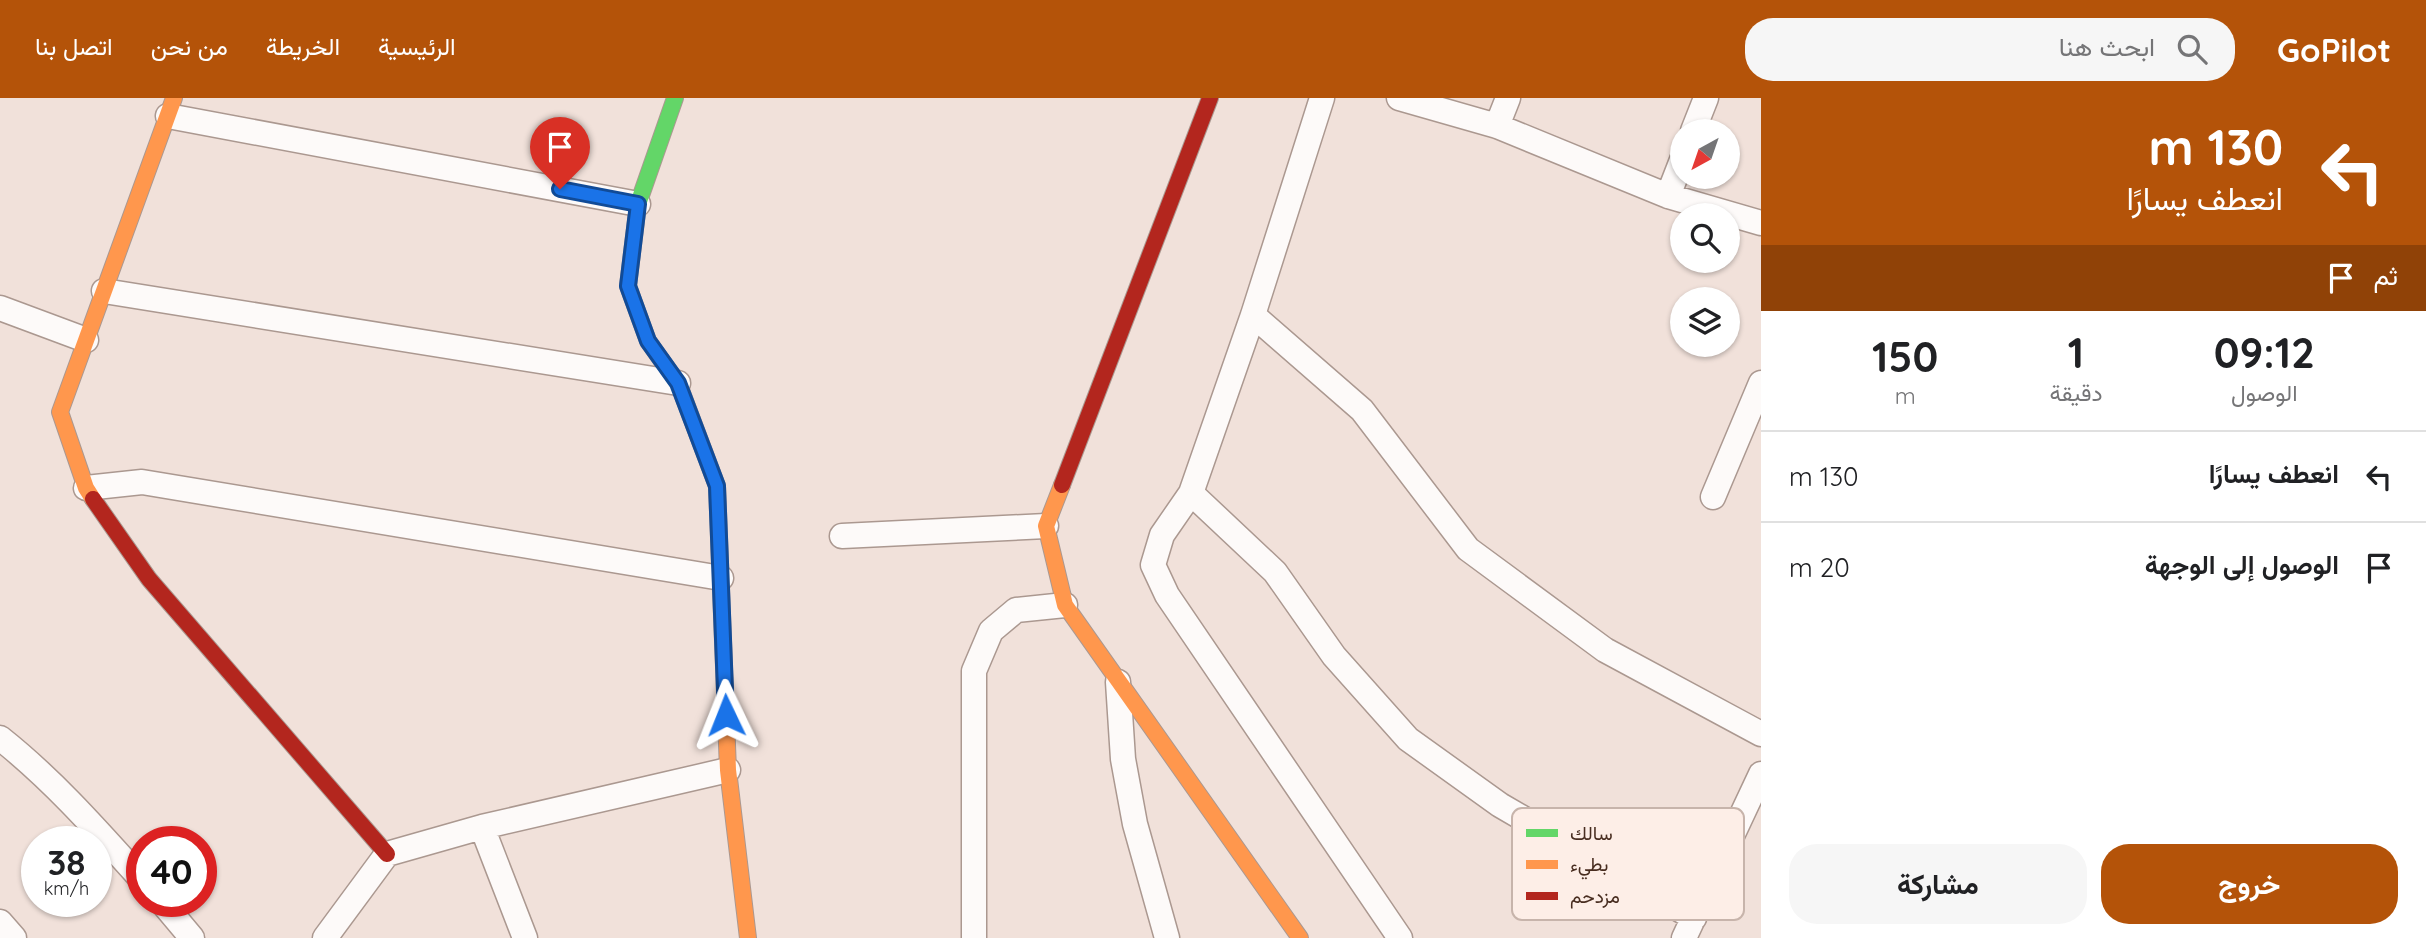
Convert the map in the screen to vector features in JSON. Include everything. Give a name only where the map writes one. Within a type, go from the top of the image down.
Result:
[{"type":"street","points":[[675,98],[638,204],[628,286],[648,341],[678,383],[717,486],[728,770],[748,938]]},
{"type":"street","points":[[1210,98],[1046,526],[1065,605],[1300,938]]},
{"type":"street","points":[[1322,98],[1253,315],[1191,493],[1162,535],[1153,565],[1167,595],[1400,938]]},
{"type":"street","points":[[1399,98],[1497,125],[1668,196],[1761,223]]},
{"type":"street","points":[[1497,125],[1508,98]]},
{"type":"street","points":[[1698,119],[1706,98]]},
{"type":"street","points":[[387,854],[149,579],[86,488],[60,412],[171,107],[638,204]]},
{"type":"street","points":[[1668,196],[1671,189]]},
{"type":"street","points":[[104,291],[678,383]]},
{"type":"street","points":[[0,308],[86,340]]},
{"type":"street","points":[[1253,315],[1362,410],[1468,549],[1605,650],[1761,734]]},
{"type":"street","points":[[1713,497],[1761,383]]},
{"type":"street","points":[[86,488],[142,482],[720,578]]},
{"type":"street","points":[[1191,493],[1275,572],[1334,656],[1408,739],[1512,813]]},
{"type":"street","points":[[842,536],[1046,526]]},
{"type":"street","points":[[974,938],[974,671],[991,631],[1016,610],[1065,605]]},
{"type":"street","points":[[1117,678],[1123,760],[1135,824],[1167,938]]},
{"type":"street","points":[[0,738],[75,805],[126,862]]},
{"type":"street","points":[[324,938],[387,854],[482,827],[728,770]]},
{"type":"street","points":[[1744,810],[1761,774]]},
{"type":"street","points":[[482,827],[525,938]]},
{"type":"street","points":[[174,917],[192,938]]},
{"type":"street","points":[[0,922],[14,938]]},
{"type":"traffic: fast","points":[[675,98],[638,204],[628,286],[648,341],[679,385]]},
{"type":"traffic: slow","points":[[93,499],[86,488],[60,412],[174,98]]},
{"type":"traffic: slow","points":[[679,385],[717,486],[728,770],[748,938]]},
{"type":"traffic: slow","points":[[1062,485],[1046,526],[1065,605],[1300,938]]},
{"type":"traffic: jam","points":[[1062,485],[1210,98]]},
{"type":"traffic: jam","points":[[93,499],[149,579],[387,854]]},
{"type":"route","points":[[560,189],[638,204],[628,286],[648,341],[678,383],[717,486],[726,715]]}]
